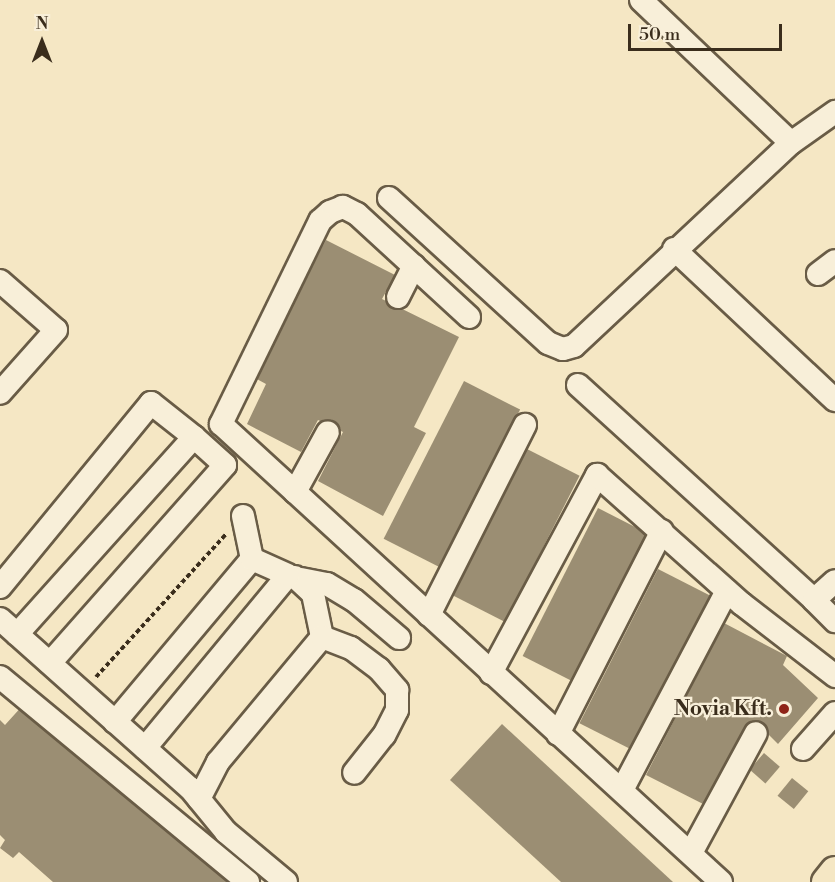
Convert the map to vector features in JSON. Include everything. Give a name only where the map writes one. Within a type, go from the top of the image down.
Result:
[{"type":"main road","points":[[826,882],[835,871]]},
{"type":"street","points":[[640,0],[791,143]]},
{"type":"street","points":[[389,198],[548,343],[563,349],[574,345],[674,249],[791,143],[835,112]]},
{"type":"street","points":[[469,317],[357,214],[344,207],[320,221],[221,424],[721,882]]},
{"type":"street","points":[[674,249],[835,400]]},
{"type":"street","points":[[398,297],[414,266]]},
{"type":"street","points":[[0,281],[56,330],[0,393]]},
{"type":"street","points":[[578,385],[835,621]]},
{"type":"street","points":[[0,587],[151,403],[225,465],[50,663]]},
{"type":"street","points":[[429,615],[525,425]]},
{"type":"street","points":[[295,492],[328,432]]},
{"type":"street","points":[[17,634],[194,437]]},
{"type":"street","points":[[491,673],[597,475],[727,591],[835,676]]},
{"type":"street","points":[[243,516],[252,559]]},
{"type":"street","points":[[558,734],[662,531]]},
{"type":"street","points":[[252,559],[295,577],[327,584],[354,600],[399,638]]},
{"type":"street","points":[[115,722],[252,559]]},
{"type":"street","points":[[295,577],[313,594],[322,637]]},
{"type":"street","points":[[144,748],[295,577]]},
{"type":"street","points":[[814,600],[835,581]]},
{"type":"street","points":[[622,790],[727,591]]},
{"type":"street","points":[[0,619],[199,799],[226,832],[286,882]]},
{"type":"street","points":[[322,637],[351,648],[379,669],[397,690],[396,710],[384,735],[354,772]]},
{"type":"street","points":[[199,799],[218,762],[322,637]]},
{"type":"street","points":[[0,677],[248,882]]},
{"type":"street","points":[[803,749],[835,713]]},
{"type":"street","points":[[692,853],[756,733]]},
{"type":"path","points":[[82,692],[243,516]]},
{"type":"building","points":[[326,240],[395,275],[382,299],[459,337],[414,427],[426,433],[383,516],[318,481],[343,432],[318,420],[301,452],[247,424],[266,384],[255,378]]},
{"type":"building","points":[[464,381],[520,410],[440,567],[384,539]]},
{"type":"building","points":[[527,449],[580,476],[505,622],[453,595]]},
{"type":"building","points":[[598,508],[649,534],[573,682],[523,656]]},
{"type":"building","points":[[658,569],[717,599],[638,753],[579,723]]},
{"type":"building","points":[[724,623],[787,656],[783,665],[818,698],[778,744],[754,720],[709,807],[646,775]]},
{"type":"building","points":[[24,704],[228,882],[53,882],[19,852],[13,858],[0,848],[5,840],[0,835],[0,720],[5,725]]},
{"type":"building","points":[[502,724],[673,882],[561,882],[450,780]]},
{"type":"building","points":[[764,753],[780,767],[765,783],[750,770]]},
{"type":"building","points":[[792,778],[808,791],[794,809],[778,796]]},
{"type":"place","name":"Novia Kft.","points":[[784,709]]}]
